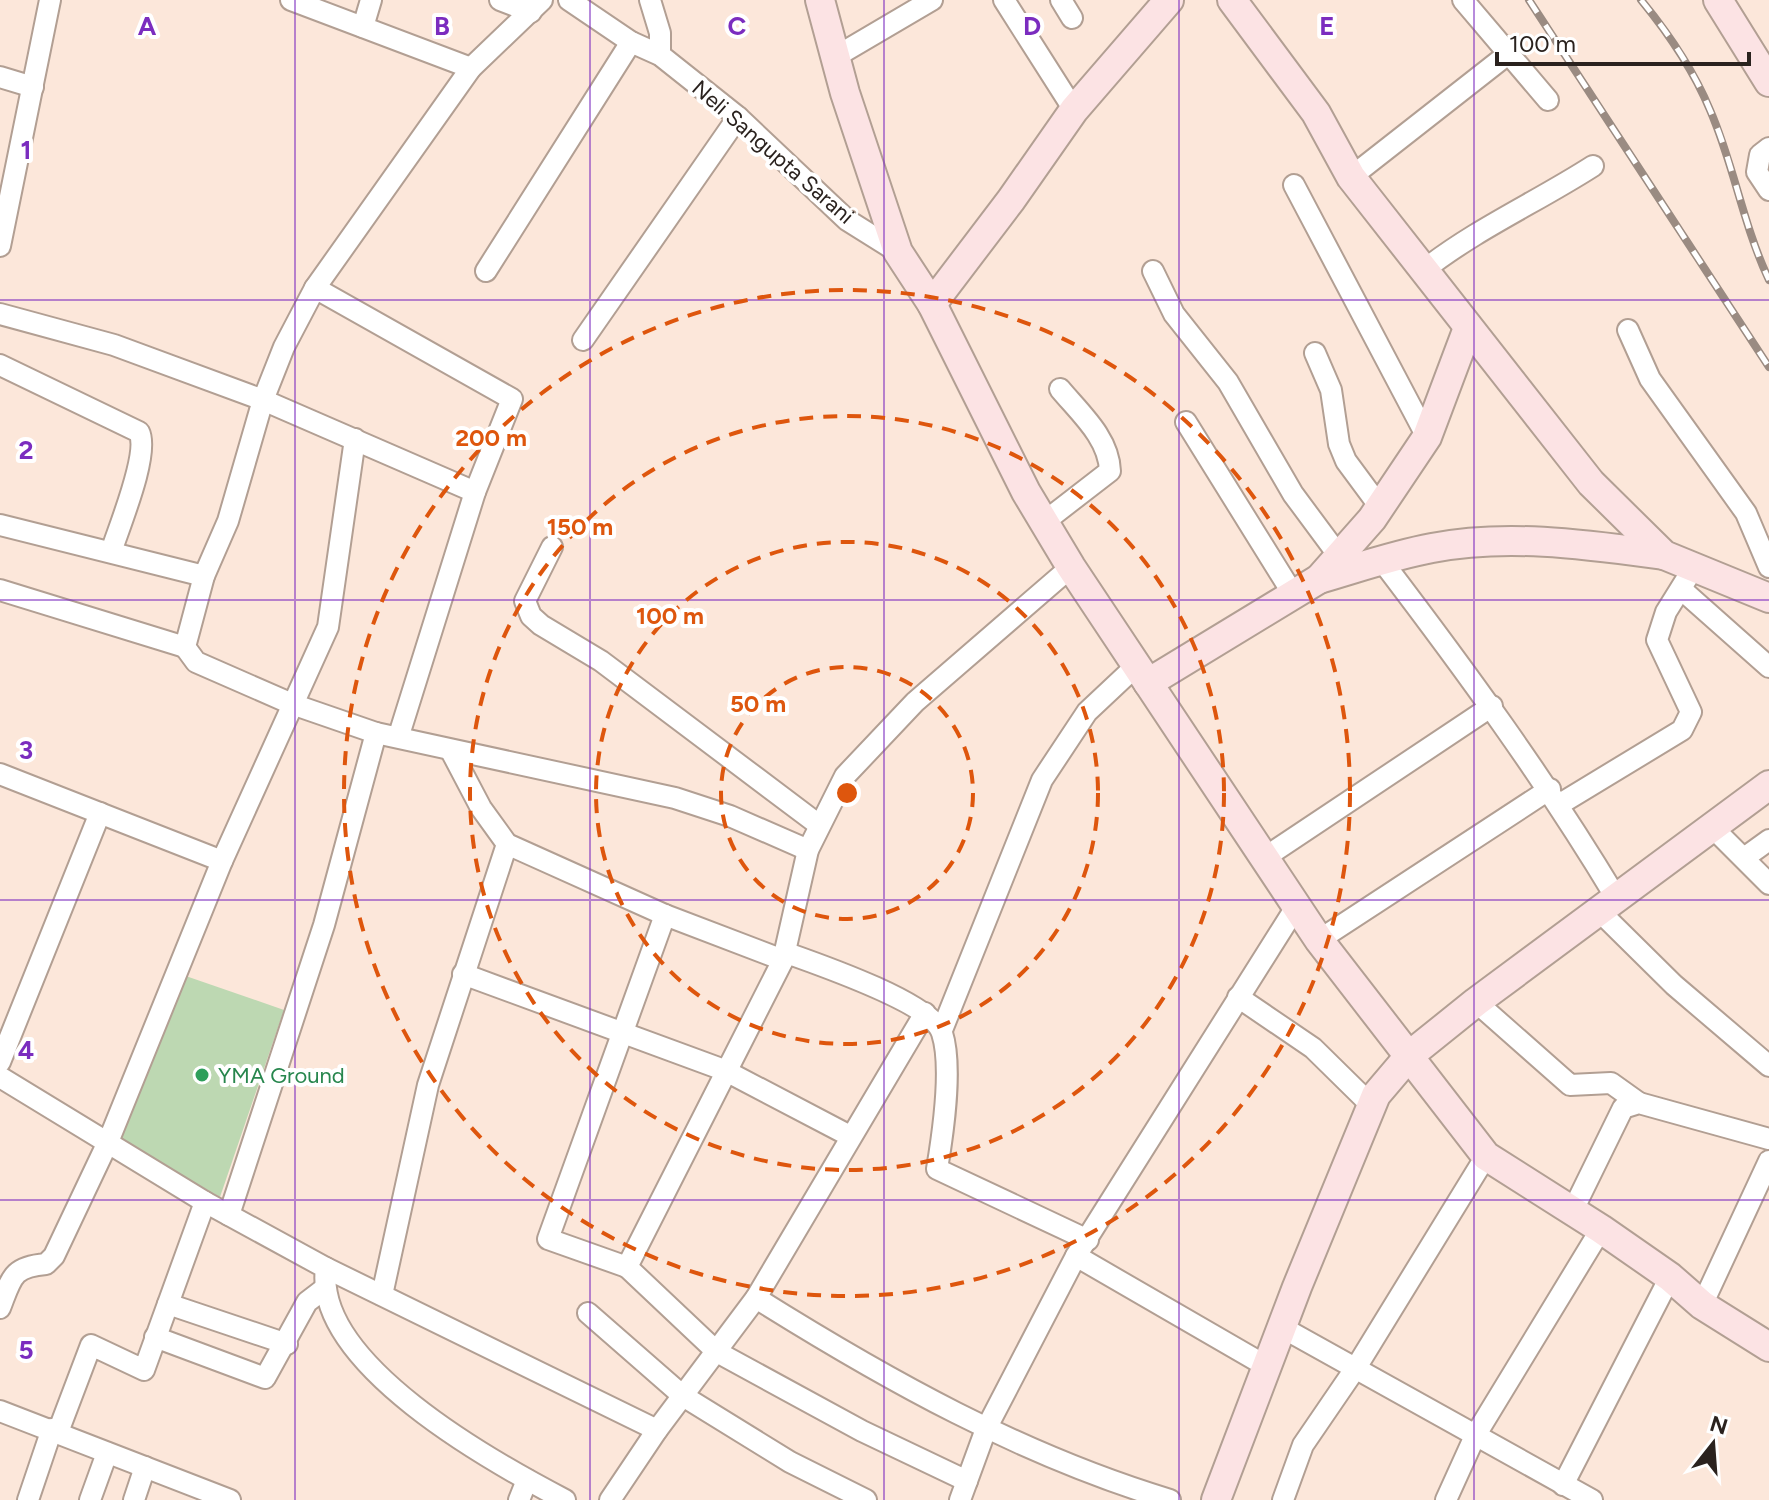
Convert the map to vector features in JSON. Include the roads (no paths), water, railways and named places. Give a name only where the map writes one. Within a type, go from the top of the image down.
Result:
[{"type":"street","points":[[0,246],[50,0]]},
{"type":"street","points":[[291,0],[471,68]]},
{"type":"street","points":[[363,27],[371,0]]},
{"type":"street","points":[[500,0],[536,6]]},
{"type":"street","name":"Neli Sangupta Sarani","points":[[569,0],[631,42],[660,55],[738,117],[847,220],[898,252]]},
{"type":"street","points":[[650,0],[660,33],[660,55]]},
{"type":"street","points":[[820,0],[835,57],[898,252],[932,304],[1044,522],[1071,567],[1319,940],[1486,1156],[1601,1229],[1670,1277],[1702,1305],[1769,1347]]},
{"type":"street","points":[[835,57],[932,0]]},
{"type":"street","points":[[1004,0],[1074,110]]},
{"type":"street","points":[[1061,0],[1072,18]]},
{"type":"street","points":[[932,304],[1074,110],[1169,0]]},
{"type":"street","points":[[1232,0],[1316,113],[1351,177],[1591,483],[1688,578],[1769,667]]},
{"type":"street","points":[[1463,0],[1548,100]]},
{"type":"street","points":[[1718,0],[1761,49],[1769,82]]},
{"type":"street","points":[[185,647],[204,576],[228,521],[263,400],[284,347],[315,288],[471,68],[536,6]]},
{"type":"street","points":[[486,271],[631,42]]},
{"type":"street","points":[[1351,177],[1508,54]]},
{"type":"street","points":[[0,77],[33,87]]},
{"type":"street","points":[[583,340],[738,117]]},
{"type":"street","points":[[1769,148],[1760,155],[1757,172],[1769,190]]},
{"type":"street","points":[[1424,270],[1462,240],[1542,198],[1593,166]]},
{"type":"street","points":[[1294,185],[1427,437]]},
{"type":"street","points":[[1153,271],[1174,314],[1228,382],[1293,494],[1339,556]]},
{"type":"street","points":[[315,288],[512,399],[475,492],[399,735]]},
{"type":"street","points":[[0,314],[114,345],[263,400],[475,492]]},
{"type":"street","points":[[1319,579],[1380,507],[1427,437],[1468,328]]},
{"type":"street","points":[[1628,330],[1650,379],[1746,513],[1769,567]]},
{"type":"street","points":[[1315,353],[1331,390],[1342,452],[1380,507]]},
{"type":"street","points":[[0,365],[139,432],[143,440],[140,459],[111,552]]},
{"type":"street","points":[[1044,522],[1110,471],[1110,456],[1101,439],[1060,389]]},
{"type":"street","points":[[1186,422],[1293,594]]},
{"type":"street","points":[[0,1308],[15,1273],[22,1266],[46,1264],[54,1256],[108,1142],[222,861],[328,627],[355,439]]},
{"type":"street","points":[[0,525],[204,576]]},
{"type":"street","points":[[1268,1367],[1082,1248],[937,1169],[946,1115],[942,1030],[1042,780],[1087,712],[1142,674],[1319,579],[1432,547],[1493,541],[1591,546],[1664,555]]},
{"type":"street","points":[[552,547],[525,601],[531,616],[601,661],[819,825]]},
{"type":"street","points":[[1382,561],[1492,706],[1555,797],[1606,902],[1674,985],[1769,1066]]},
{"type":"street","points":[[627,1267],[783,956],[808,850],[845,776],[915,702],[1071,567]]},
{"type":"street","points":[[1688,578],[1769,598]]},
{"type":"street","points":[[1319,940],[1555,797],[1682,730],[1691,712],[1657,640],[1659,626],[1688,578]]},
{"type":"street","points":[[0,590],[185,647],[196,662],[292,704],[376,733],[399,735],[451,751],[675,798],[730,816],[808,850]]},
{"type":"street","points":[[1264,858],[1492,706]]},
{"type":"street","points":[[229,1215],[324,925],[376,733]]},
{"type":"street","points":[[451,751],[481,808],[507,844],[665,915],[856,978],[925,1013],[942,1030]]},
{"type":"street","points":[[0,774],[222,861]]},
{"type":"street","points":[[1216,1500],[1376,1095],[1410,1055],[1476,1002],[1606,902],[1769,785]]},
{"type":"street","points":[[0,1062],[100,813]]},
{"type":"street","points":[[1711,826],[1769,884]]},
{"type":"street","points":[[1744,858],[1769,840]]},
{"type":"street","points":[[382,1295],[428,1085],[507,844]]},
{"type":"street","points":[[665,915],[548,1239],[627,1267],[717,1352],[963,1490],[986,1429],[1082,1248],[1296,907]]},
{"type":"street","points":[[463,974],[724,1070],[850,1136]]},
{"type":"street","points":[[1238,997],[1313,1048],[1371,1105]]},
{"type":"street","points":[[1476,1002],[1570,1085],[1611,1083],[1639,1103],[1769,1139]]},
{"type":"street","points":[[610,1500],[657,1430],[756,1298],[925,1013]]},
{"type":"street","points":[[0,1077],[205,1202],[326,1268],[657,1430]]},
{"type":"street","points":[[1572,1212],[1623,1108],[1639,1103]]},
{"type":"street","points":[[1283,1500],[1303,1445],[1357,1366],[1486,1156]]},
{"type":"street","points":[[1702,1305],[1769,1161]]},
{"type":"street","points":[[28,1500],[91,1345],[144,1370],[205,1202]]},
{"type":"street","points":[[1446,1500],[1475,1436],[1601,1229]]},
{"type":"street","points":[[326,1268],[324,1289],[330,1311],[340,1331],[377,1374],[421,1411],[527,1480],[565,1500]]},
{"type":"street","points":[[1563,1485],[1670,1277]]},
{"type":"street","points":[[155,1337],[265,1378],[287,1344],[307,1302],[324,1289]]},
{"type":"street","points":[[756,1298],[870,1369],[986,1429],[1098,1478],[1170,1500]]},
{"type":"street","points":[[168,1304],[287,1344]]},
{"type":"street","points":[[588,1313],[683,1396],[790,1462],[866,1500]]},
{"type":"street","points":[[1283,1328],[1357,1366],[1592,1500]]},
{"type":"street","points":[[0,1411],[218,1498]]},
{"type":"street","points":[[90,1500],[107,1453]]},
{"type":"street","points":[[134,1500],[145,1467]]},
{"type":"street","points":[[519,1500],[527,1480]]},
{"type":"railway","points":[[1529,0],[1769,367]]},
{"type":"railway","points":[[1641,0],[1680,52],[1703,95],[1726,152],[1752,238],[1769,280]]},
{"type":"place","name":"YMA Ground","points":[[202,1075]]}]
